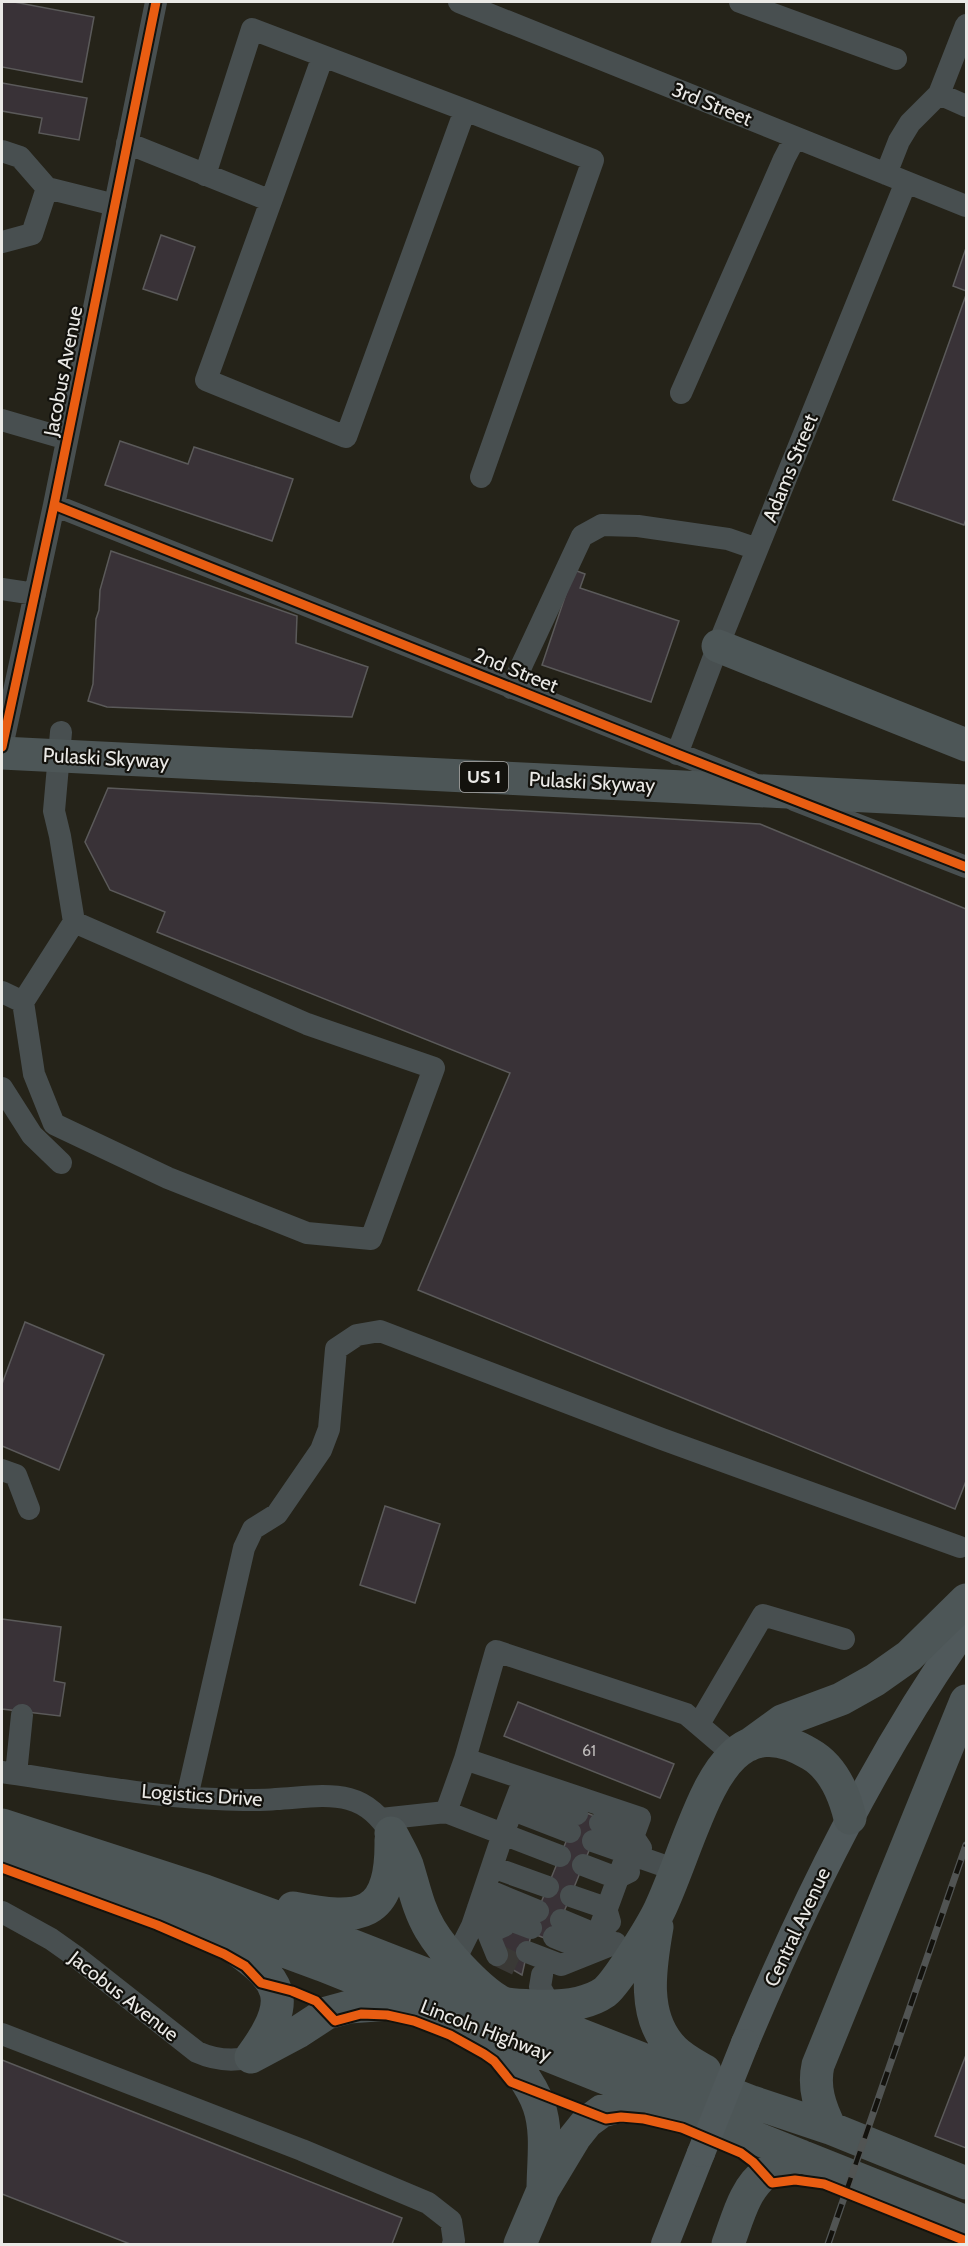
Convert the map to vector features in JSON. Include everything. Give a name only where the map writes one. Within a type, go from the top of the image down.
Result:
[{"type":"highway","points":[[718,646],[959,742]]},
{"type":"highway","name":"Pulaski Skyway","points":[[2,733],[966,781]]},
{"type":"highway","name":"Pulaski Skyway","points":[[2,753],[966,801]]},
{"type":"highway","points":[[752,2102],[673,2049],[661,2031],[652,2007],[649,1983],[660,1911],[662,1865],[712,1782],[741,1750],[782,1721],[841,1699],[875,1680],[909,1656],[966,1600]]},
{"type":"highway","points":[[830,2128],[815,2082],[818,2065],[966,1701]]},
{"type":"highway","points":[[741,1750],[768,1741],[779,1742],[800,1749],[818,1760],[839,1787],[850,1818]]},
{"type":"highway","name":"Lincoln Highway","points":[[2,1825],[196,1903],[418,2003],[490,2015],[830,2128],[966,2183]]},
{"type":"highway","points":[[196,1903],[341,1915],[362,1911],[377,1901],[387,1884],[391,1864],[386,1826]]},
{"type":"highway","points":[[386,1826],[406,1863],[423,1914],[437,1940],[455,1960],[490,2015],[540,2108],[544,2144],[543,2190]]},
{"type":"highway","name":"Lincoln Highway","points":[[2,1850],[106,1885],[196,1903],[318,1932],[690,2111],[966,2222]]},
{"type":"highway","points":[[196,1903],[258,1965],[276,1987],[277,2007],[273,2021],[251,2057]]},
{"type":"highway","points":[[490,2015],[580,2002],[602,1994],[612,1986],[608,1947],[660,1911]]},
{"type":"highway","points":[[251,2057],[298,2032],[327,2013],[338,2009],[373,2004],[418,2003]]},
{"type":"highway","points":[[520,2244],[543,2190],[581,2129],[595,2115],[617,2107],[690,2111]]},
{"type":"highway","points":[[728,2244],[747,2196],[756,2182],[772,2169],[801,2156]]},
{"type":"main road","name":"Central Avenue","points":[[664,2244],[793,1929],[850,1818],[917,1702],[966,1628]]},
{"type":"street","name":"Jacobus Avenue","points":[[2,747],[54,505],[156,2]]},
{"type":"street","name":"3rd Street","points":[[459,2],[495,8],[795,138],[966,206]]},
{"type":"street","points":[[740,2],[896,58]]},
{"type":"street","points":[[966,25],[939,94],[966,106]]},
{"type":"street","points":[[206,175],[252,29],[593,160],[482,477]]},
{"type":"street","points":[[323,56],[206,380],[346,437],[465,110]]},
{"type":"street","name":"Adams Street","points":[[677,754],[757,549],[896,178],[899,141],[910,123],[939,94]]},
{"type":"street","points":[[681,393],[795,138]]},
{"type":"street","points":[[127,143],[271,201]]},
{"type":"street","points":[[2,151],[20,157],[47,188],[115,205]]},
{"type":"street","points":[[2,242],[32,234],[47,188]]},
{"type":"street","points":[[2,420],[67,439]]},
{"type":"street","name":"2nd Street","points":[[54,505],[966,867]]},
{"type":"street","points":[[511,688],[582,536],[602,525],[638,526],[728,539],[757,549]]},
{"type":"street","points":[[2,589],[35,594]]},
{"type":"street","points":[[61,732],[54,812],[74,922],[23,1002],[34,1074],[54,1124],[168,1178],[307,1233],[371,1239],[434,1068],[307,1024],[74,922]]},
{"type":"street","points":[[2,992],[23,1002]]},
{"type":"street","points":[[2,1088],[33,1135],[61,1163]]},
{"type":"street","points":[[187,1797],[244,1548],[253,1529],[277,1514],[321,1450],[329,1429],[336,1349],[357,1335],[380,1330],[662,1439],[960,1547]]},
{"type":"street","points":[[2,1470],[16,1475],[28,1509]]},
{"type":"street","points":[[699,1724],[763,1615],[844,1639]]},
{"type":"street","points":[[446,1812],[465,1759],[496,1651],[686,1714],[741,1750]]},
{"type":"street","points":[[9,1773],[22,1715]]},
{"type":"street","points":[[465,1759],[519,1794],[573,1823]]},
{"type":"street","name":"Logistics Drive","points":[[9,1773],[187,1797],[269,1800],[338,1797],[358,1802],[374,1812],[386,1826]]},
{"type":"street","points":[[455,1960],[489,1925],[492,1867],[519,1794]]},
{"type":"street","points":[[519,1794],[633,1836],[662,1865],[617,1878],[583,1865]]},
{"type":"street","points":[[386,1826],[446,1812],[560,1856]]},
{"type":"street","points":[[597,1832],[633,1836]]},
{"type":"street","points":[[608,1947],[606,1908],[633,1836]]},
{"type":"street","points":[[492,1867],[548,1887]]},
{"type":"street","points":[[571,1896],[606,1908]]},
{"type":"street","name":"Jacobus Avenue","points":[[2,1912],[67,1950],[197,2052],[213,2058],[229,2060],[251,2057]]},
{"type":"street","points":[[489,1925],[536,1948],[608,1947]]},
{"type":"street","points":[[557,1929],[608,1947]]},
{"type":"street","points":[[536,1948],[540,1987],[551,2007]]},
{"type":"street","points":[[2,2034],[302,2150],[428,2203],[450,2221],[453,2244]]},
{"type":"shaded area","points":[[2,2],[966,2],[966,2244],[2,2244]]},
{"type":"building","points":[[2,2],[14,2],[94,17],[82,82],[2,67]]},
{"type":"building","points":[[2,83],[87,98],[79,140],[39,133],[42,118],[2,111]]},
{"type":"building","points":[[161,235],[195,247],[177,300],[143,289]]},
{"type":"building","points":[[966,248],[966,291],[953,286]]},
{"type":"building","points":[[966,295],[966,519],[964,525],[893,500]]},
{"type":"building","points":[[120,441],[188,464],[194,447],[293,479],[272,541],[105,485]]},
{"type":"building","points":[[111,551],[297,616],[296,643],[368,667],[352,717],[107,707],[88,701],[93,684],[96,619],[100,590]]},
{"type":"building","points":[[574,570],[585,574],[580,588],[679,621],[651,702],[542,665]]},
{"type":"building","points":[[108,788],[760,824],[966,909],[966,1481],[955,1509],[418,1290],[510,1073],[157,932],[165,912],[110,890],[85,842]]},
{"type":"building","points":[[25,1322],[104,1355],[59,1470],[2,1446],[2,1384]]},
{"type":"building","points":[[385,1506],[440,1524],[415,1603],[360,1585]]},
{"type":"building","points":[[2,1619],[61,1627],[54,1681],[65,1683],[60,1716],[2,1709]]},
{"type":"building","points":[[518,1702],[674,1764],[660,1798],[504,1736]]},
{"type":"building","points":[[579,1810],[602,1819],[552,1941],[529,1932]]},
{"type":"building","points":[[506,1921],[531,1935],[522,1975],[496,1960]]},
{"type":"building","points":[[966,2055],[966,2148],[935,2136]]},
{"type":"building","points":[[2,2060],[402,2218],[392,2244],[130,2244],[2,2194]]},
{"type":"tunnel","points":[[497,1955],[524,1968]]},
{"type":"railway","points":[[828,2244],[966,1845]]},
{"type":"cycle path","points":[[2,747],[54,505],[156,2]]},
{"type":"cycle path","points":[[54,505],[966,867]]},
{"type":"cycle path","points":[[2,1868],[157,1925],[224,1954],[245,1966],[261,1983],[292,1991],[316,2001],[335,2021],[361,2014],[387,2015],[414,2021],[450,2035],[484,2054],[494,2061],[511,2082],[606,2119],[621,2117],[644,2119],[682,2128],[741,2153],[753,2162],[772,2183],[795,2180],[824,2184],[966,2241]]}]
